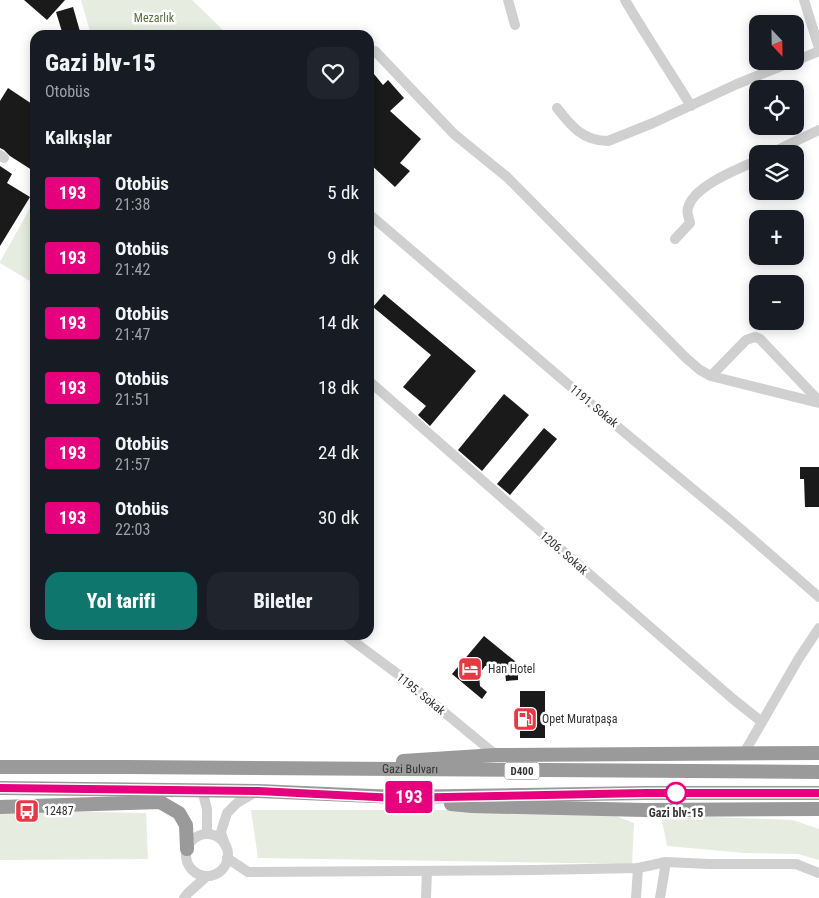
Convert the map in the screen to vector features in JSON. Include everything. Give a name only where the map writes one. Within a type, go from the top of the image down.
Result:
[{"type":"highway","points":[[790,753],[810,760],[819,770]]},
{"type":"highway","points":[[298,768],[496,755],[819,753]]},
{"type":"highway","name":"Gazi Bulvarı","points":[[0,767],[747,773],[819,770]]},
{"type":"highway","name":"D400","points":[[0,788],[258,791],[396,798],[747,793],[819,795]]},
{"type":"highway","points":[[783,809],[806,803],[819,795]]},
{"type":"highway","points":[[396,798],[472,806],[644,810],[819,809]]},
{"type":"highway","points":[[0,807],[160,802],[178,813],[186,825],[187,855]]},
{"type":"street","points":[[508,0],[515,25]]},
{"type":"street","points":[[625,0],[690,106]]},
{"type":"street","points":[[804,0],[819,50],[804,57]]},
{"type":"street","points":[[375,51],[454,134],[507,177],[700,370],[711,376],[819,402]]},
{"type":"street","points":[[558,108],[577,131],[600,141],[608,141],[772,70]]},
{"type":"street","points":[[788,145],[819,130]]},
{"type":"street","points":[[675,239],[690,223],[687,210],[692,197],[712,182],[749,164]]},
{"type":"street","name":"1191. Sokak","points":[[374,218],[819,597]]},
{"type":"street","points":[[711,376],[746,340],[755,336],[819,402]]},
{"type":"street","name":"1206. Sokak","points":[[374,385],[733,699],[762,722]]},
{"type":"street","points":[[744,754],[799,658],[819,628]]},
{"type":"street","name":"1195. Sokak","points":[[352,640],[399,675],[496,755]]},
{"type":"street","points":[[202,790],[207,810],[207,834]]},
{"type":"street","points":[[187,855],[190,867],[200,875],[207,876],[220,871],[225,865],[227,858],[227,851],[221,832],[227,813],[237,803],[258,791]]},
{"type":"street","points":[[186,895],[191,880],[187,855],[190,843],[194,838],[207,834],[220,839],[225,844]]},
{"type":"street","points":[[227,858],[248,872],[638,868],[666,862],[796,864],[819,873]]},
{"type":"street","points":[[660,898],[666,862]]},
{"type":"street","points":[[636,898],[638,868]]},
{"type":"street","points":[[426,898],[427,871]]},
{"type":"street","points":[[186,895],[207,876]]},
{"type":"green space","name":"Mezarlık","points":[[81,0],[192,0],[223,30],[90,30]]},
{"type":"green space","points":[[30,208],[30,281],[0,262]]},
{"type":"green space","points":[[0,810],[146,813],[148,859],[0,860]]},
{"type":"green space","points":[[251,810],[526,810],[608,813],[634,823],[632,864],[258,858]]},
{"type":"green space","points":[[661,815],[793,820],[819,829],[819,860],[798,854],[745,853],[667,846]]},
{"type":"building","points":[[24,0],[65,0],[47,20]]},
{"type":"building","points":[[73,7],[80,30],[61,30],[56,12]]},
{"type":"building","points":[[374,74],[383,85],[388,80],[404,98],[390,111],[421,139],[400,163],[410,171],[395,187],[374,168]]},
{"type":"building","points":[[8,88],[30,103],[30,169],[0,148],[0,101]]},
{"type":"building","points":[[0,166],[12,174],[7,183],[30,197],[0,246]]},
{"type":"building","points":[[384,294],[476,371],[430,426],[418,415],[426,406],[403,387],[431,355],[374,308]]},
{"type":"building","points":[[504,394],[529,415],[482,471],[458,450]]},
{"type":"building","points":[[544,428],[557,439],[510,495],[497,484]]},
{"type":"building","points":[[800,467],[819,467],[819,507],[805,507],[804,479],[800,479]]},
{"type":"building","name":"Han Hotel","points":[[484,636],[516,662],[518,666],[518,680],[506,681],[505,672],[496,665],[485,666],[479,675],[480,686],[487,692],[482,699],[452,674]]},
{"type":"building","points":[[520,691],[545,691],[545,738],[520,738]]},
{"type":"bus line","name":"193","points":[[0,788],[258,791],[396,798],[646,793],[819,793]]},
{"type":"place","name":"Han Hotel","points":[[470,669]]},
{"type":"place","name":"Opet Muratpaşa","points":[[525,719]]},
{"type":"place","name":"Gazi blv-15","points":[[676,793]]},
{"type":"place","name":"12487","points":[[27,811]]}]
